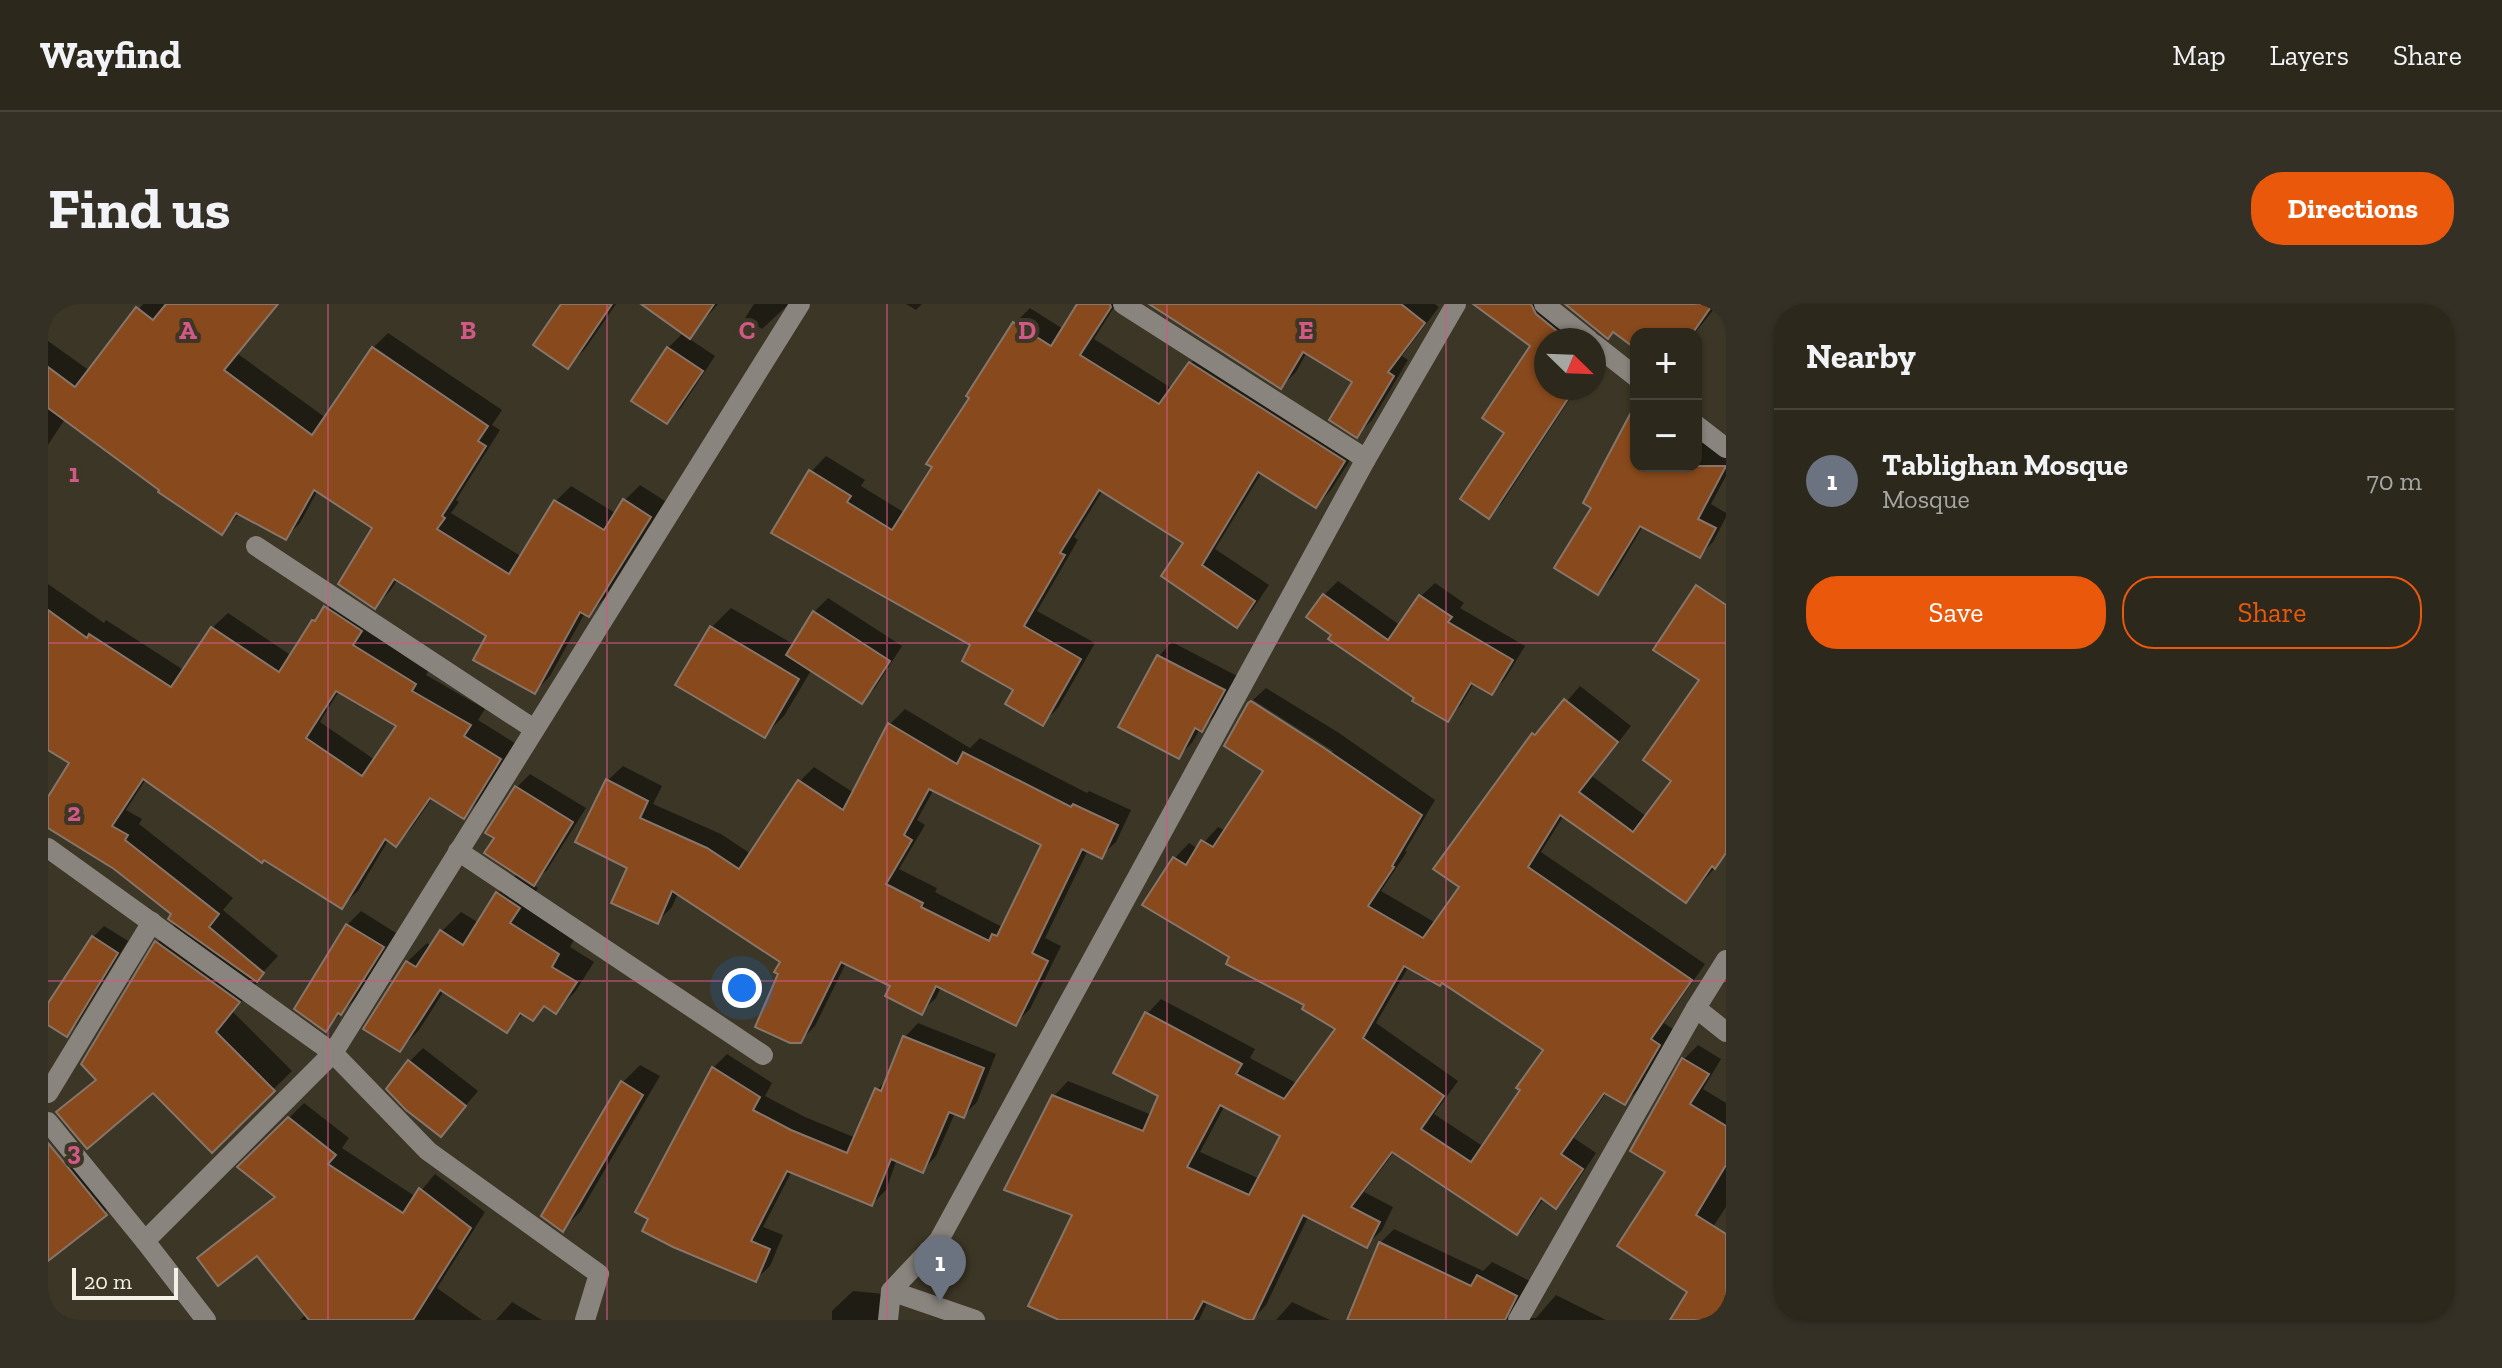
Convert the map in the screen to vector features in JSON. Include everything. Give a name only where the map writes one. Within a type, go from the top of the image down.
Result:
[{"type":"street","points":[[145,1241],[333,1053],[800,304]]},
{"type":"street","points":[[1123,304],[1366,459]]},
{"type":"street","points":[[888,1320],[891,1291],[939,1240],[1366,459],[1456,304]]},
{"type":"street","points":[[1544,304],[1574,328]]},
{"type":"street","points":[[1606,353],[1630,372]]},
{"type":"street","points":[[1702,430],[1726,448]]},
{"type":"street","points":[[256,546],[534,729]]},
{"type":"street","points":[[48,848],[333,1053],[428,1151],[599,1274],[585,1320]]},
{"type":"street","points":[[458,851],[763,1055]]},
{"type":"street","points":[[48,1093],[152,922]]},
{"type":"street","points":[[1518,1320],[1726,960]]},
{"type":"street","points":[[1696,1008],[1726,1032]]},
{"type":"street","points":[[48,1122],[206,1320]]},
{"type":"street","points":[[891,1291],[975,1320]]},
{"type":"building","points":[[166,304],[278,304],[224,370],[312,435],[372,347],[488,426],[478,441],[486,446],[437,529],[509,574],[554,500],[604,530],[623,499],[651,517],[589,617],[580,612],[535,694],[473,660],[486,636],[394,579],[375,609],[338,584],[372,528],[314,490],[286,540],[236,513],[222,535],[158,492],[48,408],[48,367],[75,387],[136,307],[153,320]]},
{"type":"building","points":[[561,304],[612,304],[568,369],[533,345]]},
{"type":"building","points":[[641,304],[714,304],[690,339]]},
{"type":"building","points":[[1077,304],[1110,304],[1111,307],[1080,355],[1159,404],[1189,362],[1345,461],[1316,508],[1258,472],[1202,565],[1255,601],[1237,628],[1161,576],[1183,543],[1099,490],[1060,553],[1065,555],[1024,626],[1081,659],[1043,726],[1005,704],[1013,690],[962,661],[970,645],[771,533],[809,470],[851,496],[847,502],[892,530],[932,467],[926,464],[1013,322],[1051,346]]},
{"type":"building","points":[[1149,304],[1401,304],[1425,323],[1388,372],[1394,376],[1357,438],[1329,420],[1352,382],[1303,352],[1281,389]]},
{"type":"building","points":[[1473,304],[1531,304],[1536,314],[1553,328],[1534,328],[1534,400],[1567,400],[1489,519],[1460,499],[1504,433],[1482,418],[1530,346]]},
{"type":"building","points":[[1565,304],[1713,304],[1696,328],[1630,328],[1630,345],[1613,332],[1608,339],[1606,328],[1594,328]]},
{"type":"building","points":[[667,347],[703,371],[667,424],[631,401]]},
{"type":"building","points":[[1630,414],[1630,472],[1702,472],[1702,466],[1726,466],[1698,519],[1716,528],[1700,558],[1640,526],[1598,595],[1554,568],[1591,508],[1583,503]]},
{"type":"building","points":[[1696,585],[1726,605],[1726,853],[1715,869],[1712,866],[1686,903],[1560,815],[1528,867],[1692,980],[1651,1039],[1660,1045],[1625,1105],[1604,1093],[1561,1154],[1583,1169],[1556,1209],[1541,1198],[1517,1235],[1392,1152],[1351,1207],[1380,1222],[1367,1248],[1303,1215],[1253,1320],[1203,1301],[1193,1320],[1059,1320],[1028,1306],[1072,1215],[1004,1190],[1052,1095],[1143,1131],[1158,1096],[1113,1073],[1145,1012],[1242,1064],[1236,1074],[1284,1099],[1335,1029],[1302,1009],[1304,1005],[1226,964],[1229,957],[1142,905],[1173,857],[1186,865],[1201,840],[1213,847],[1263,771],[1224,746],[1248,703],[1251,701],[1422,815],[1394,867],[1368,906],[1423,938],[1459,887],[1433,869],[1532,733],[1535,735],[1564,699],[1618,742],[1579,792],[1633,832],[1671,781],[1643,760],[1699,680],[1653,650]],"holes":[[[1404,966],[1440,986],[1442,983],[1543,1050],[1471,1162],[1421,1129],[1444,1096],[1363,1038]],[[1220,1105],[1280,1136],[1249,1195],[1187,1167]]]},
{"type":"building","points":[[1323,594],[1388,640],[1419,595],[1452,617],[1448,622],[1513,660],[1492,695],[1471,683],[1448,722],[1412,701],[1414,698],[1328,639],[1331,635],[1306,617]]},
{"type":"building","points":[[324,606],[362,631],[353,645],[416,684],[412,691],[471,725],[464,736],[501,759],[464,819],[430,798],[396,847],[385,839],[342,909],[264,860],[262,863],[143,779],[112,826],[128,835],[125,840],[219,914],[209,927],[264,973],[257,982],[168,919],[171,914],[114,869],[48,828],[48,797],[69,763],[48,750],[48,610],[87,638],[89,634],[171,687],[211,627],[279,672],[312,620],[315,621]],"holes":[[[336,691],[396,726],[362,776],[306,738]]]},
{"type":"building","points":[[813,611],[890,661],[862,704],[786,655]]},
{"type":"building","points":[[710,626],[799,679],[765,738],[675,685]]},
{"type":"building","points":[[1157,655],[1225,690],[1202,732],[1195,728],[1179,759],[1118,727]]},
{"type":"building","points":[[888,723],[957,764],[963,752],[1071,807],[1073,804],[1118,825],[1102,859],[1082,849],[1032,953],[1048,961],[1016,1026],[936,986],[922,1015],[885,996],[890,986],[841,962],[801,1043],[790,1043],[755,1027],[778,974],[774,972],[780,962],[672,891],[658,924],[611,903],[627,868],[575,842],[606,779],[648,801],[640,818],[707,848],[739,869],[798,780],[843,810]],"holes":[[[929,789],[1041,845],[997,936],[992,934],[989,941],[921,907],[923,903],[886,884],[912,840],[904,835]]]},
{"type":"building","points":[[515,786],[573,822],[534,886],[484,853],[494,838],[485,833]]},
{"type":"building","points":[[496,892],[520,908],[510,923],[559,954],[552,967],[577,982],[556,1014],[544,1006],[533,1021],[520,1013],[507,1033],[440,990],[400,1052],[363,1029],[406,961],[416,967],[440,930],[463,945]]},
{"type":"building","points":[[346,924],[384,947],[341,1015],[338,1013],[326,1032],[294,1009]]},
{"type":"building","points":[[92,936],[118,953],[67,1037],[48,1025],[48,1003]]},
{"type":"building","points":[[155,941],[240,1002],[216,1032],[275,1091],[212,1153],[153,1093],[87,1149],[56,1112],[96,1080],[81,1064]]},
{"type":"building","points":[[903,1036],[984,1068],[964,1118],[949,1112],[923,1173],[891,1159],[872,1206],[787,1171],[751,1241],[770,1249],[756,1282],[642,1231],[648,1219],[635,1212],[712,1067],[760,1097],[753,1110],[847,1153],[875,1088],[881,1091]]},
{"type":"building","points":[[1682,1058],[1709,1074],[1690,1104],[1726,1126],[1726,1165],[1696,1215],[1726,1234],[1726,1310],[1720,1320],[1670,1320],[1687,1292],[1617,1246],[1665,1172],[1630,1151]]},
{"type":"building","points":[[408,1060],[466,1106],[441,1137],[406,1110],[386,1089]]},
{"type":"building","points":[[621,1081],[643,1095],[563,1232],[541,1216]]},
{"type":"building","points":[[288,1117],[336,1155],[328,1164],[403,1213],[419,1188],[471,1228],[413,1320],[309,1320],[257,1256],[218,1286],[197,1258],[275,1197],[237,1167]]},
{"type":"building","points":[[48,1143],[107,1215],[48,1261]]},
{"type":"building","points":[[1379,1242],[1471,1286],[1477,1275],[1517,1296],[1505,1320],[1347,1320]]},
{"type":"place","name":"Tablighan Mosque","points":[[940,1302]]}]
